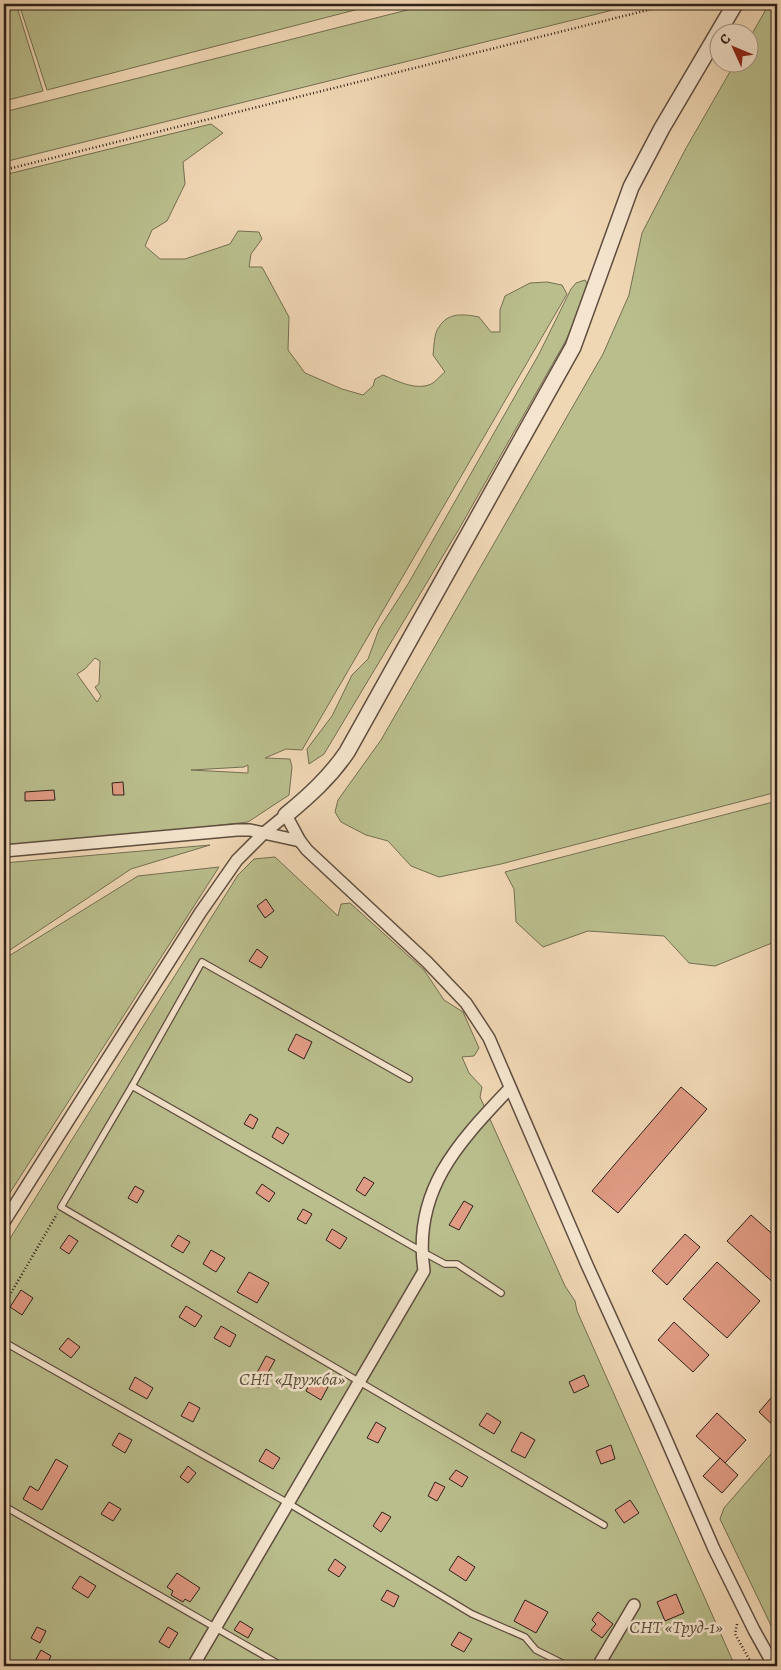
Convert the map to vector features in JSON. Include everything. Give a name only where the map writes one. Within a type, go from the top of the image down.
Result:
[{"type":"street","points":[[4,1222],[229,870],[264,833],[324,782],[347,752],[568,356],[631,187],[662,128],[735,4]]},
{"type":"street","points":[[286,815],[300,841],[328,871],[427,962],[466,1003],[489,1038],[583,1256],[714,1549],[774,1666]]},
{"type":"street","points":[[4,851],[237,830],[264,833],[300,841]]},
{"type":"street","points":[[193,1666],[424,1271],[421,1250],[424,1214],[443,1168],[473,1127],[510,1088]]},
{"type":"street","points":[[598,1666],[634,1604]]},
{"type":"lane","points":[[410,1078],[202,962],[61,1207],[604,1525]]},
{"type":"lane","points":[[132,1086],[445,1264],[456,1264],[501,1293]]},
{"type":"lane","points":[[4,1342],[288,1503],[472,1614],[525,1637],[536,1650],[568,1666]]},
{"type":"lane","points":[[4,1506],[282,1666]]},
{"type":"path","points":[[4,170],[672,4]]},
{"type":"path","points":[[4,1306],[61,1207]]},
{"type":"path","points":[[735,1634],[753,1666]]},
{"type":"green space","points":[[4,4],[16,4],[43,91],[4,101]]},
{"type":"green space","points":[[19,4],[378,4],[47,90]]},
{"type":"green space","points":[[431,4],[637,4],[4,162],[4,112]]},
{"type":"green space","points":[[769,4],[777,4],[777,792],[501,864],[439,877],[411,866],[388,841],[366,835],[341,822],[335,812],[338,800],[381,740],[603,354],[629,295],[642,233],[685,150],[730,72],[758,72],[758,23]]},
{"type":"green space","points":[[211,124],[223,133],[183,162],[185,184],[167,221],[152,230],[145,246],[160,259],[185,259],[230,244],[238,231],[259,232],[262,239],[251,254],[249,267],[262,267],[289,317],[288,350],[305,373],[342,389],[363,395],[373,386],[375,379],[383,375],[401,383],[414,386],[433,383],[445,372],[433,355],[435,336],[443,322],[452,316],[468,315],[479,317],[491,332],[500,332],[500,310],[505,296],[530,283],[547,282],[562,285],[567,294],[302,750],[286,749],[265,758],[290,759],[292,767],[289,795],[248,822],[142,834],[4,845],[4,175]],"holes":[[[95,658],[100,661],[99,684],[95,687],[101,696],[97,702],[77,674],[85,669]],[[248,765],[248,773],[191,770],[244,767]]]},
{"type":"green space","points":[[585,280],[589,287],[586,300],[565,342],[459,529],[324,754],[309,764],[307,749],[332,716],[352,675],[368,659],[379,629],[408,584],[539,354],[571,289],[576,283]]},
{"type":"green space","points":[[777,801],[777,941],[715,966],[689,963],[664,936],[588,931],[543,947],[516,922],[514,889],[505,872]]},
{"type":"green space","points":[[210,845],[131,869],[4,954],[4,863]]},
{"type":"green space","name":"СНТ «Дружба»","points":[[275,857],[338,916],[341,904],[350,903],[424,970],[444,1000],[463,1012],[479,1048],[474,1056],[462,1057],[469,1073],[482,1087],[480,1097],[565,1286],[575,1301],[577,1311],[735,1666],[4,1666],[4,1248],[238,875],[254,859]]},
{"type":"green space","points":[[219,867],[4,1202],[4,959],[138,876]]},
{"type":"green space","points":[[777,1447],[777,1638],[720,1519],[724,1508]]},
{"type":"building","points":[[123,782],[124,795],[113,795],[112,783]]},
{"type":"building","points":[[54,790],[55,800],[25,801],[25,792]]},
{"type":"building","points":[[266,899],[274,911],[265,918],[257,906]]},
{"type":"building","points":[[257,949],[268,957],[261,968],[249,961]]},
{"type":"building","points":[[296,1034],[312,1042],[304,1059],[288,1050]]},
{"type":"building","points":[[681,1087],[707,1109],[618,1213],[592,1191]]},
{"type":"building","points":[[250,1114],[258,1119],[253,1129],[244,1124]]},
{"type":"building","points":[[277,1127],[289,1134],[283,1144],[272,1137]]},
{"type":"building","points":[[364,1177],[374,1183],[365,1196],[356,1190]]},
{"type":"building","points":[[262,1184],[275,1193],[269,1202],[256,1193]]},
{"type":"building","points":[[135,1186],[144,1191],[137,1203],[128,1198]]},
{"type":"building","points":[[464,1201],[473,1206],[459,1230],[449,1225]]},
{"type":"building","points":[[303,1209],[312,1214],[306,1224],[297,1219]]},
{"type":"building","points":[[751,1215],[777,1238],[777,1286],[727,1241]]},
{"type":"building","points":[[332,1229],[347,1238],[340,1249],[326,1240]]},
{"type":"building","points":[[685,1234],[700,1247],[667,1285],[652,1271]]},
{"type":"building","points":[[69,1235],[78,1241],[69,1254],[60,1248]]},
{"type":"building","points":[[178,1235],[190,1242],[183,1253],[171,1246]]},
{"type":"building","points":[[211,1250],[225,1258],[216,1272],[203,1264]]},
{"type":"building","points":[[717,1262],[760,1301],[727,1338],[683,1299]]},
{"type":"building","points":[[249,1272],[269,1283],[257,1303],[237,1292]]},
{"type":"building","points":[[21,1290],[33,1298],[22,1315],[10,1307]]},
{"type":"building","points":[[186,1306],[202,1316],[195,1327],[179,1317]]},
{"type":"building","points":[[674,1322],[709,1355],[693,1372],[658,1340]]},
{"type":"building","points":[[221,1326],[236,1335],[230,1347],[214,1338]]},
{"type":"building","points":[[68,1338],[80,1347],[71,1358],[59,1349]]},
{"type":"building","points":[[266,1356],[275,1360],[259,1388],[251,1384]]},
{"type":"building","points":[[584,1375],[589,1386],[574,1393],[569,1382]]},
{"type":"building","points":[[135,1377],[153,1388],[147,1399],[129,1389]]},
{"type":"building","points":[[312,1379],[328,1387],[321,1400],[306,1391]]},
{"type":"building","points":[[777,1391],[777,1429],[759,1412]]},
{"type":"building","points":[[189,1402],[200,1408],[193,1422],[181,1416]]},
{"type":"building","points":[[487,1413],[501,1422],[494,1434],[479,1425]]},
{"type":"building","points":[[717,1413],[746,1440],[725,1463],[696,1436]]},
{"type":"building","points":[[376,1422],[386,1428],[378,1443],[367,1438]]},
{"type":"building","points":[[521,1432],[535,1440],[525,1458],[511,1451]]},
{"type":"building","points":[[119,1433],[132,1440],[125,1453],[112,1445]]},
{"type":"building","points":[[611,1445],[615,1459],[601,1464],[596,1451]]},
{"type":"building","points":[[266,1449],[280,1458],[273,1469],[259,1461]]},
{"type":"building","points":[[720,1458],[738,1475],[722,1493],[703,1476]]},
{"type":"building","points":[[56,1459],[68,1466],[42,1510],[23,1499],[30,1486],[38,1491]]},
{"type":"building","points":[[188,1466],[196,1473],[188,1483],[180,1477]]},
{"type":"building","points":[[456,1470],[468,1477],[462,1487],[449,1479]]},
{"type":"building","points":[[435,1482],[445,1487],[437,1501],[428,1496]]},
{"type":"building","points":[[630,1500],[639,1513],[624,1523],[615,1510]]},
{"type":"building","points":[[109,1502],[121,1509],[113,1521],[101,1514]]},
{"type":"building","points":[[382,1512],[391,1517],[381,1532],[373,1526]]},
{"type":"building","points":[[458,1556],[475,1567],[466,1581],[449,1570]]},
{"type":"building","points":[[335,1559],[346,1567],[339,1577],[328,1570]]},
{"type":"building","points":[[177,1573],[200,1588],[190,1602],[185,1599],[183,1602],[171,1595],[173,1591],[167,1587]]},
{"type":"building","points":[[80,1576],[96,1586],[88,1598],[72,1588]]},
{"type":"building","points":[[387,1590],[399,1596],[394,1607],[381,1600]]},
{"type":"building","points":[[676,1594],[684,1613],[665,1621],[657,1602]]},
{"type":"building","points":[[525,1600],[548,1612],[536,1633],[514,1621]]},
{"type":"building","points":[[598,1612],[613,1624],[602,1638],[591,1630],[596,1624],[592,1620]]},
{"type":"building","points":[[240,1621],[253,1629],[248,1638],[234,1630]]},
{"type":"building","points":[[37,1627],[46,1631],[40,1643],[31,1638]]},
{"type":"building","points":[[168,1627],[178,1633],[169,1648],[159,1642]]},
{"type":"building","points":[[459,1632],[472,1639],[464,1652],[451,1645]]},
{"type":"building","points":[[41,1650],[51,1656],[46,1666],[39,1666],[34,1663]]},
{"type":"park label","name":"СНТ «Труд-1»","points":[[676,1627]]}]
